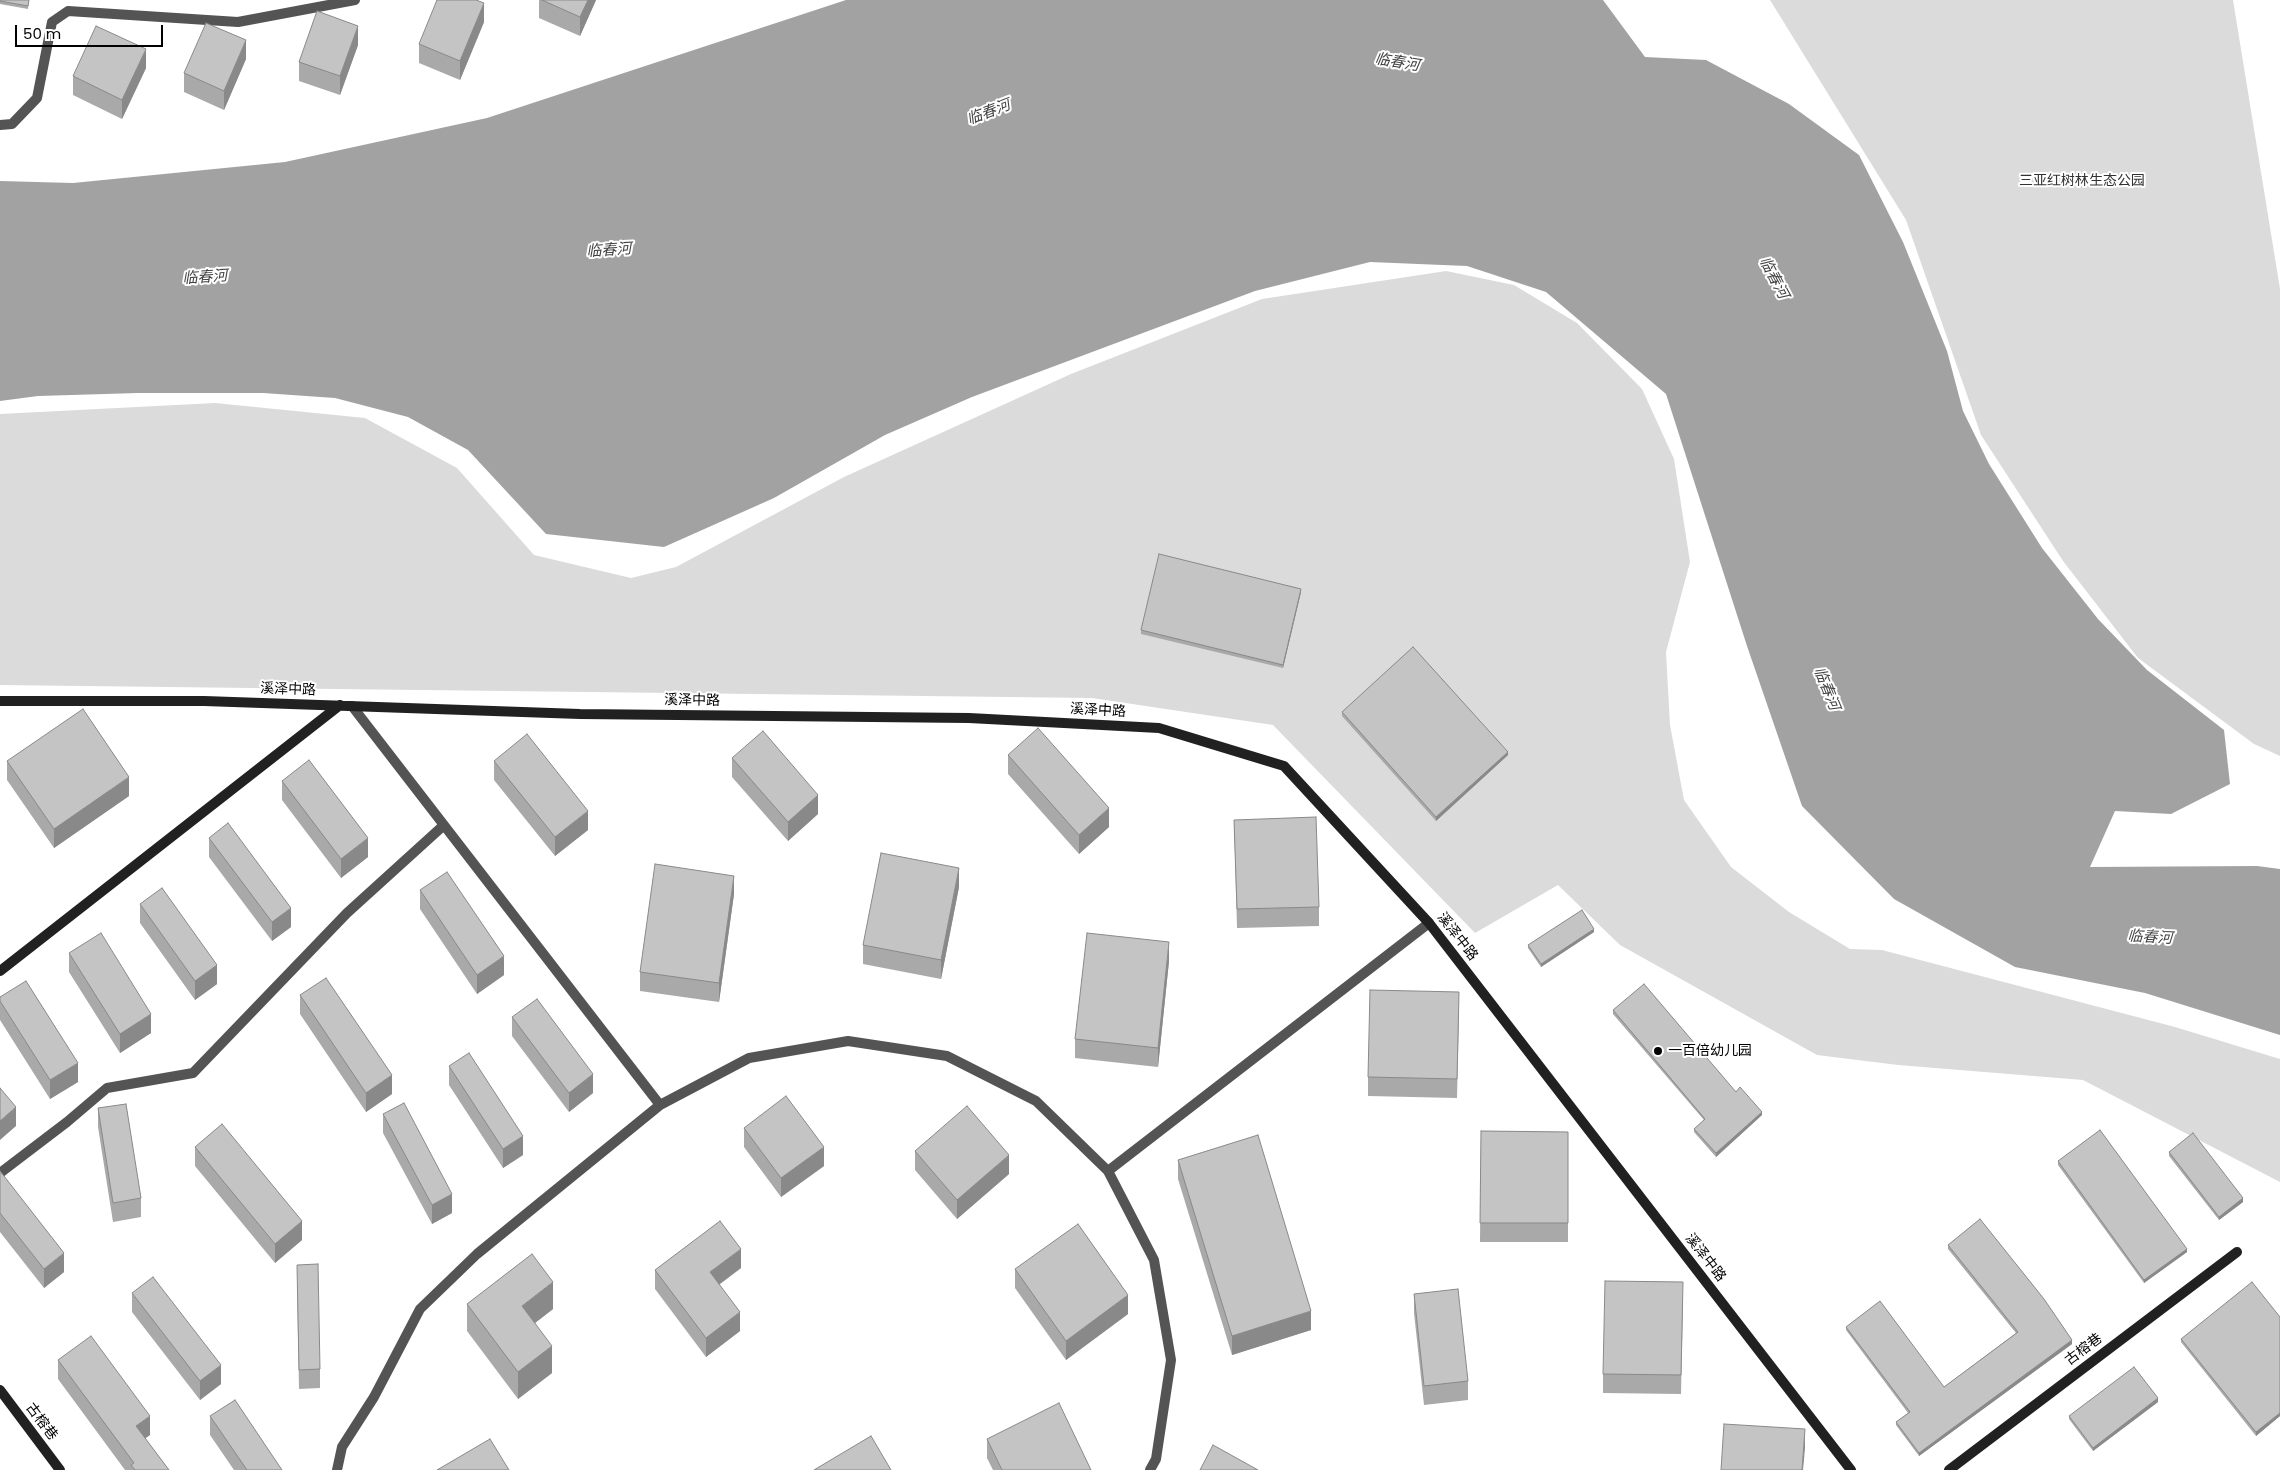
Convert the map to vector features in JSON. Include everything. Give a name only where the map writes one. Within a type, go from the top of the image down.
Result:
[{"type":"street","points":[[0,125],[12,124],[37,98],[52,22],[68,11],[238,22],[355,0]]},
{"type":"street","name":"溪泽中路","points":[[0,701],[204,701],[580,714],[969,718],[1159,728],[1284,766],[1429,923],[1851,1470]]},
{"type":"street","points":[[0,971],[340,705]]},
{"type":"street","points":[[352,706],[660,1105]]},
{"type":"street","points":[[0,1173],[67,1122],[107,1088],[193,1073],[347,913],[444,825]]},
{"type":"street","points":[[1108,1171],[1429,923]]},
{"type":"street","points":[[338,1470],[342,1447],[374,1397],[420,1309],[476,1254],[660,1105],[749,1058],[848,1042],[947,1056],[1036,1101],[1108,1171],[1154,1260],[1171,1360],[1156,1459],[1150,1470]]},
{"type":"street","name":"古榕巷","points":[[1949,1470],[2237,1252]]},
{"type":"street","name":"古榕巷","points":[[0,1390],[60,1470]]},
{"type":"green space","name":"三亚红树林生态公园","points":[[1770,0],[2233,0],[2280,289],[2280,756],[2254,744],[2138,658],[2063,561],[1981,435],[1906,220]]},
{"type":"green space","points":[[1446,271],[1514,285],[1577,323],[1642,389],[1674,459],[1690,562],[1666,652],[1670,725],[1684,800],[1731,867],[1789,912],[1850,949],[1882,950],[2175,1027],[2280,1059],[2280,1182],[2083,1080],[1898,1065],[1817,1055],[1620,945],[1558,885],[1475,933],[1273,725],[1092,698],[0,685],[0,414],[215,403],[365,418],[457,468],[534,555],[631,578],[676,567],[844,477],[1071,374],[1262,299]]},
{"type":"water","name":"临春河","points":[[846,0],[1603,0],[1645,57],[1706,60],[1789,104],[1859,155],[1903,242],[1947,351],[1963,411],[1989,464],[2042,548],[2098,619],[2147,670],[2224,730],[2230,784],[2171,814],[2115,811],[2090,867],[2257,866],[2280,869],[2280,1035],[2145,993],[2015,967],[1894,899],[1802,806],[1747,646],[1666,394],[1546,292],[1467,266],[1370,262],[1255,291],[972,397],[885,435],[774,498],[664,547],[546,534],[468,450],[408,417],[335,398],[263,393],[138,393],[38,396],[0,401],[0,181],[73,183],[285,162],[487,118]]},
{"type":"building","points":[[0,0],[29,0],[28,6]]},
{"type":"building","points":[[437,0],[476,0],[484,3],[460,61],[419,44]]},
{"type":"building","points":[[542,0],[588,0],[580,17]]},
{"type":"building","points":[[317,11],[358,26],[340,76],[299,62]]},
{"type":"building","points":[[206,23],[246,40],[224,91],[184,73]]},
{"type":"building","points":[[96,26],[146,49],[122,100],[73,76]]},
{"type":"building","points":[[1159,554],[1301,589],[1283,665],[1141,630]]},
{"type":"building","points":[[1413,647],[1508,752],[1436,817],[1342,712]]},
{"type":"building","points":[[83,709],[129,777],[54,829],[7,761]]},
{"type":"building","points":[[1038,728],[1109,808],[1079,835],[1008,755]]},
{"type":"building","points":[[763,731],[818,795],[788,822],[732,758]]},
{"type":"building","points":[[527,734],[588,811],[555,837],[494,761]]},
{"type":"building","points":[[309,760],[368,838],[341,859],[282,781]]},
{"type":"building","points":[[1316,817],[1319,907],[1237,909],[1234,820]]},
{"type":"building","points":[[228,823],[291,908],[272,922],[209,838]]},
{"type":"building","points":[[881,853],[959,868],[941,960],[863,945]]},
{"type":"building","points":[[655,864],[734,876],[719,983],[640,972]]},
{"type":"building","points":[[447,872],[504,956],[477,975],[420,890]]},
{"type":"building","points":[[162,888],[217,965],[195,981],[140,904]]},
{"type":"building","points":[[1582,910],[1594,929],[1541,964],[1528,945]]},
{"type":"building","points":[[101,933],[151,1014],[120,1034],[69,953]]},
{"type":"building","points":[[1087,933],[1169,942],[1158,1048],[1075,1039]]},
{"type":"building","points":[[326,978],[392,1075],[366,1093],[300,995]]},
{"type":"building","points":[[26,981],[78,1063],[50,1080],[0,1001],[0,997]]},
{"type":"building","points":[[1644,984],[1736,1092],[1740,1087],[1762,1112],[1716,1153],[1694,1129],[1705,1119],[1613,1010]]},
{"type":"building","points":[[1370,990],[1459,992],[1457,1079],[1368,1077]]},
{"type":"building","points":[[537,999],[593,1074],[569,1093],[512,1017]]},
{"type":"building","points":[[469,1053],[523,1136],[503,1149],[449,1066]]},
{"type":"building","points":[[0,1088],[16,1107],[0,1121]]},
{"type":"building","points":[[786,1096],[824,1147],[781,1178],[744,1128]]},
{"type":"building","points":[[404,1103],[452,1194],[432,1205],[383,1114]]},
{"type":"building","points":[[126,1104],[141,1198],[113,1203],[98,1108]]},
{"type":"building","points":[[967,1106],[1009,1155],[957,1200],[915,1151]]},
{"type":"building","points":[[222,1124],[302,1221],[275,1244],[195,1147]]},
{"type":"building","points":[[2100,1130],[2187,1249],[2144,1280],[2058,1161]]},
{"type":"building","points":[[1481,1131],[1568,1132],[1568,1223],[1480,1223]]},
{"type":"building","points":[[2193,1133],[2243,1198],[2219,1217],[2169,1152]]},
{"type":"building","points":[[1258,1135],[1311,1311],[1232,1336],[1178,1160]]},
{"type":"building","points":[[0,1171],[64,1253],[44,1269],[0,1213]]},
{"type":"building","points":[[1980,1219],[2044,1299],[2072,1340],[1919,1453],[1896,1422],[1910,1412],[1846,1327],[1880,1301],[1944,1387],[2018,1332],[1948,1245]]},
{"type":"building","points":[[720,1221],[741,1249],[710,1272],[740,1312],[706,1338],[655,1270]]},
{"type":"building","points":[[1078,1224],[1128,1295],[1066,1341],[1015,1269]]},
{"type":"building","points":[[532,1254],[553,1282],[522,1306],[552,1346],[518,1372],[467,1304]]},
{"type":"building","points":[[318,1264],[320,1369],[299,1370],[297,1265]]},
{"type":"building","points":[[153,1277],[221,1365],[200,1381],[132,1293]]},
{"type":"building","points":[[1605,1281],[1683,1282],[1681,1375],[1603,1374]]},
{"type":"building","points":[[2252,1282],[2280,1317],[2280,1413],[2256,1432],[2181,1339]]},
{"type":"building","points":[[1458,1289],[1468,1381],[1424,1386],[1414,1294]]},
{"type":"building","points":[[91,1336],[150,1416],[136,1426],[169,1470],[135,1470],[131,1465],[134,1463],[58,1360]]},
{"type":"building","points":[[2134,1367],[2158,1398],[2093,1448],[2069,1416]]},
{"type":"building","points":[[235,1400],[282,1470],[247,1470],[210,1416]]},
{"type":"building","points":[[1059,1403],[1091,1470],[1002,1470],[987,1439]]},
{"type":"building","points":[[1724,1424],[1805,1429],[1802,1470],[1721,1470]]},
{"type":"building","points":[[871,1436],[891,1470],[814,1470]]},
{"type":"building","points":[[490,1439],[509,1470],[437,1470]]},
{"type":"building","points":[[1213,1445],[1258,1470],[1200,1470]]},
{"type":"place","name":"一百倍幼儿园","points":[[1658,1051]]}]
